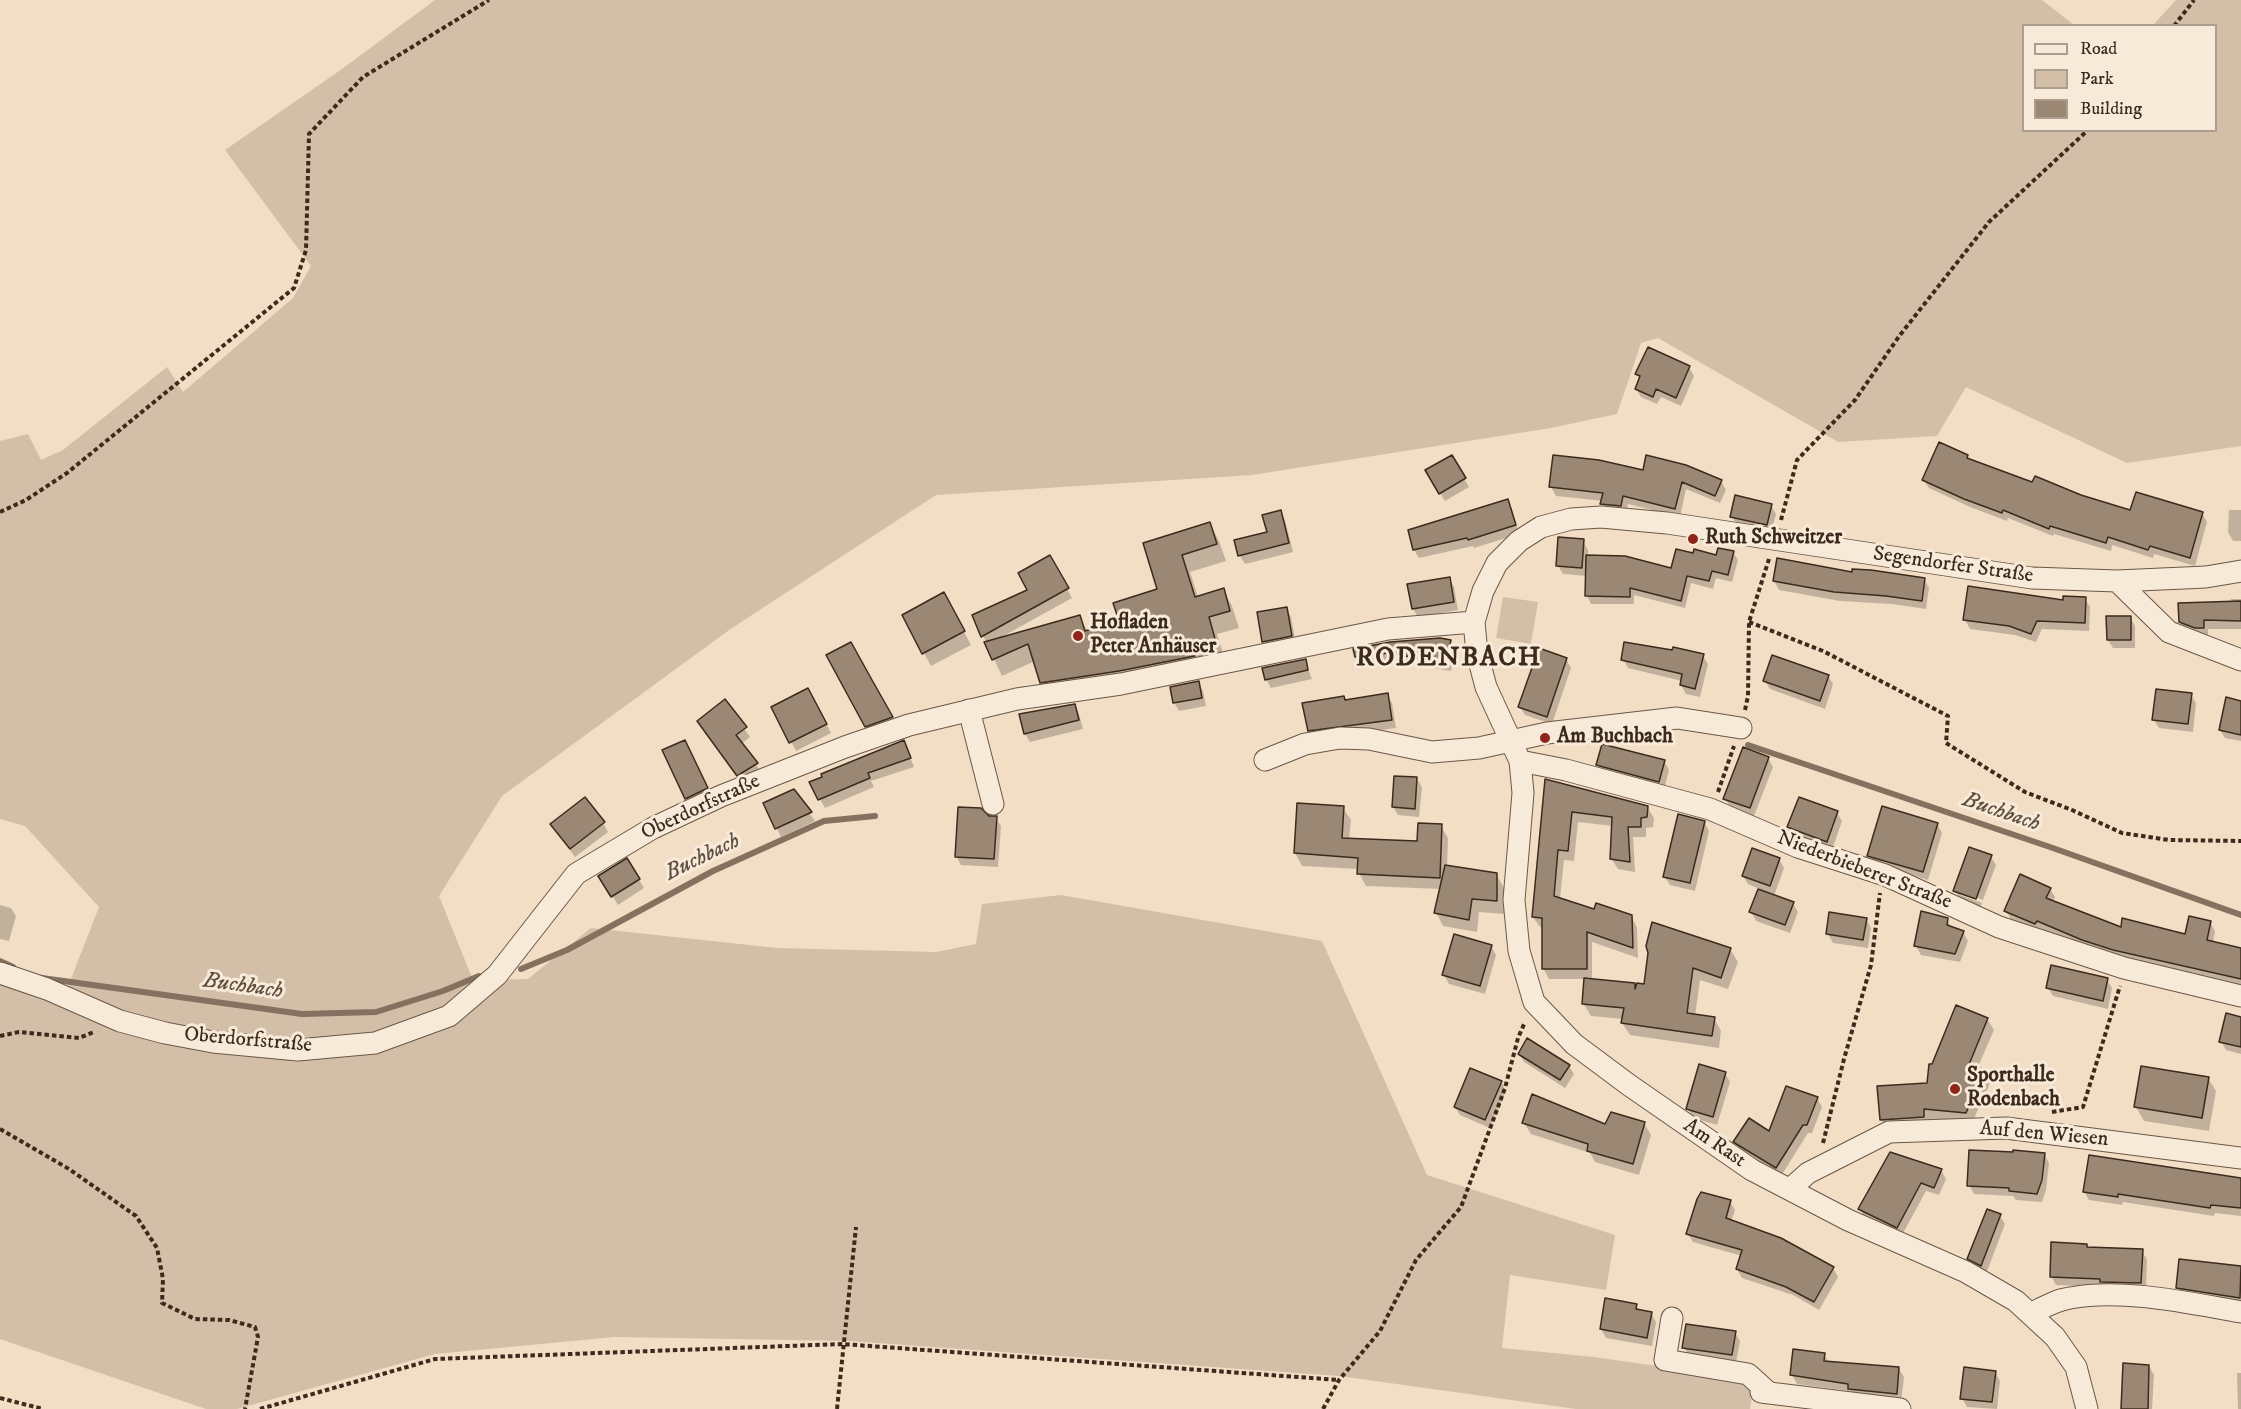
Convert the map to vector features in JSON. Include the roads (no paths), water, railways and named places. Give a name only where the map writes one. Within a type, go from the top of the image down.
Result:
[{"type":"street","name":"Segendorfer Straße","points":[[1520,761],[1486,687],[1477,653],[1474,622],[1483,591],[1497,563],[1519,541],[1541,527],[1570,519],[1601,517],[1667,523],[2032,578],[2117,581],[2206,577],[2241,572]]},
{"type":"street","points":[[2117,581],[2169,633],[2241,660]]},
{"type":"street","name":"Oberdorfstraße","points":[[0,973],[120,1021],[213,1042],[298,1050],[375,1043],[449,1016],[497,975],[576,874],[653,828],[722,796],[845,747],[909,725],[1017,699],[1121,684],[1388,629],[1474,622]]},
{"type":"street","points":[[969,710],[993,804]]},
{"type":"street","points":[[1265,760],[1305,744],[1340,738],[1368,739],[1432,752],[1479,748],[1511,739],[1547,733],[1677,718],[1741,728]]},
{"type":"street","name":"Niederbieberer Straße","points":[[1520,761],[1566,770],[1710,809],[1798,847],[1885,875],[1999,927],[2124,968],[2241,996]]},
{"type":"street","name":"Am Rast","points":[[1520,761],[1523,793],[1514,900],[1519,951],[1534,1002],[1574,1044],[1752,1170],[1848,1220],[1966,1272],[2016,1301],[2032,1313],[2055,1337],[2076,1367],[2087,1409]]},
{"type":"street","name":"Auf den Wiesen","points":[[1790,1189],[1808,1173],[1889,1132],[2006,1128],[2241,1158]]},
{"type":"street","points":[[2032,1313],[2054,1302],[2071,1298],[2118,1296],[2172,1300],[2241,1312]]},
{"type":"street","points":[[1672,1318],[1665,1360],[1749,1374],[1765,1393],[1900,1409]]},
{"type":"waterway","name":"Buchbach","points":[[1748,745],[2050,847],[2241,915]]},
{"type":"waterway","name":"Buchbach","points":[[521,969],[567,950],[713,871],[824,821],[875,816]]},
{"type":"waterway","name":"Buchbach","points":[[0,961],[13,967]]},
{"type":"waterway","name":"Buchbach","points":[[42,978],[302,1014],[376,1012],[443,991],[479,976]]},
{"type":"place","name":"Ruth Schweitzer","points":[[1693,539]]},
{"type":"place","name":"Hofladen Peter Anhäuser","points":[[1078,636]]},
{"type":"place","name":"Am Buchbach","points":[[1545,738]]},
{"type":"place","name":"Sporthalle Rodenbach","points":[[1955,1089]]},
{"type":"district","name":"RODENBACH","points":[[1449,659]]}]
